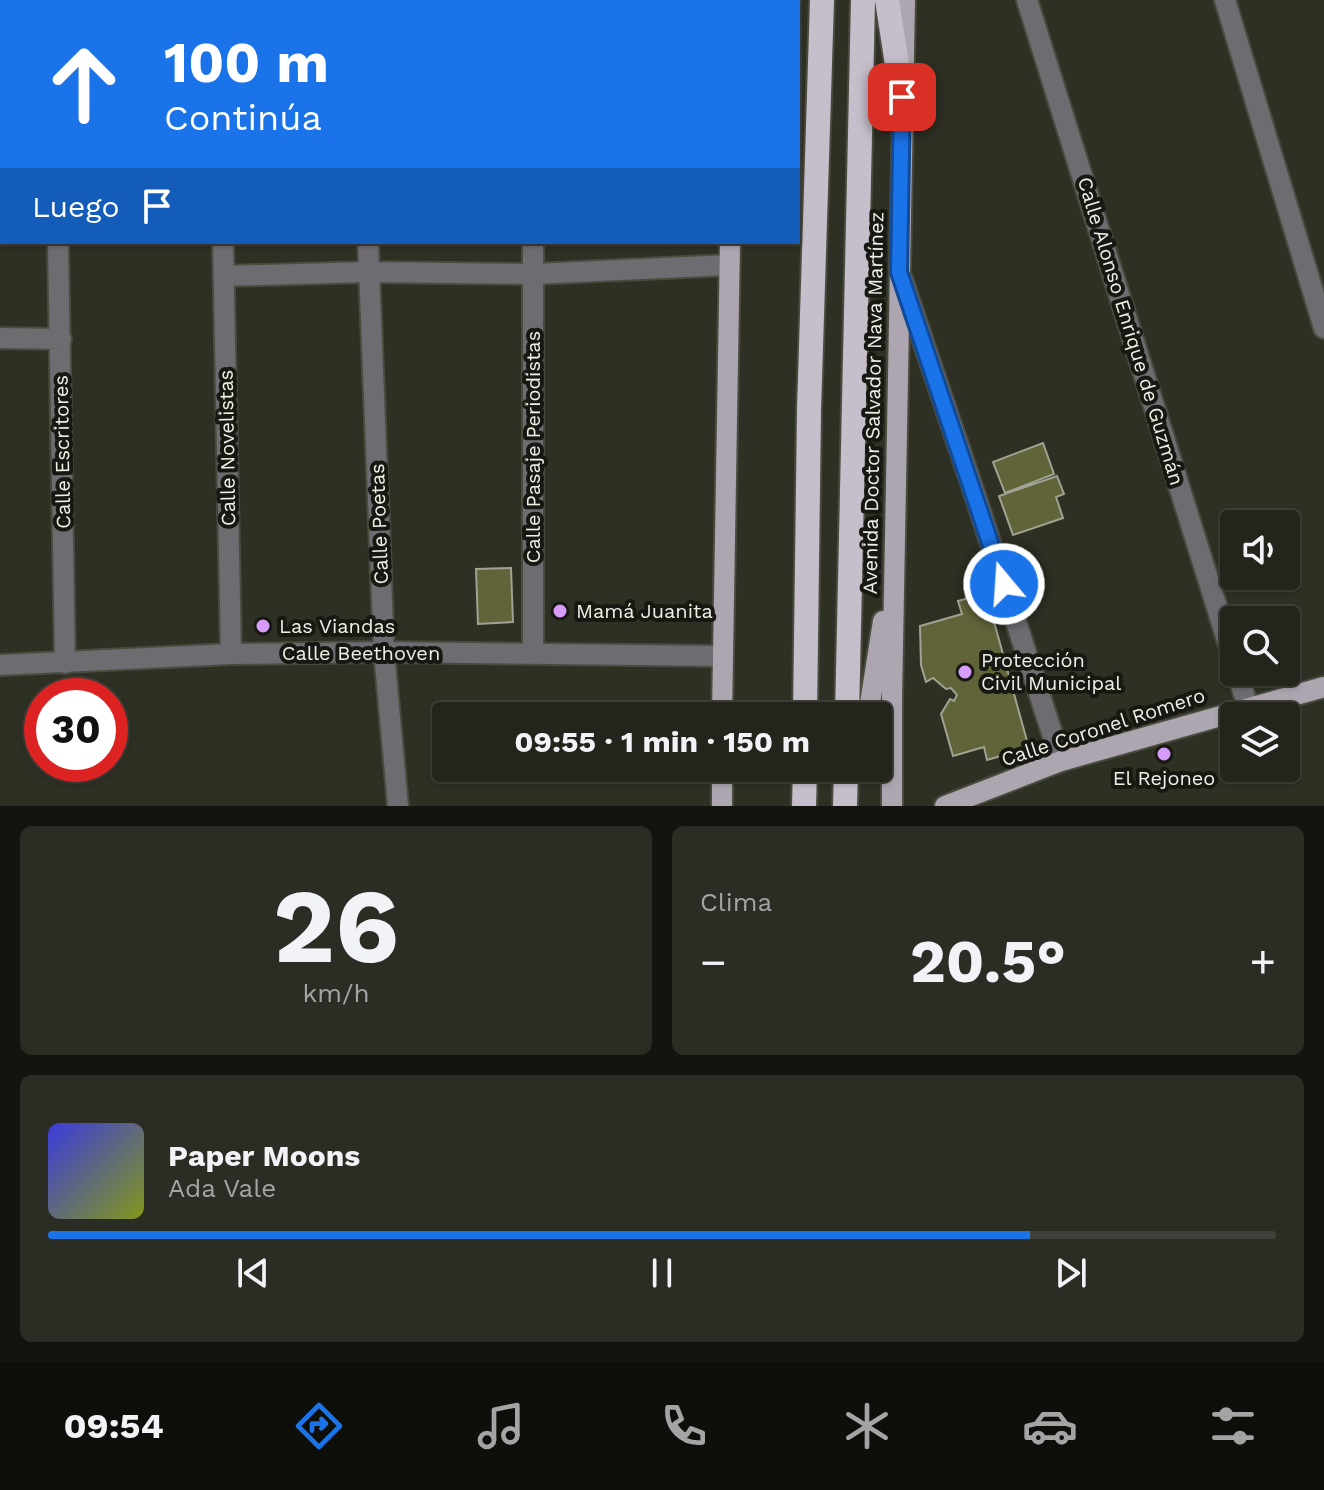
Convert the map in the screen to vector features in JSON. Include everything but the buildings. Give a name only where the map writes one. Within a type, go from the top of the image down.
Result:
[{"type":"highway","points":[[813,0],[822,36]]},
{"type":"highway","points":[[805,702],[809,410],[822,0]]},
{"type":"highway","name":"Avenida Doctor Salvador Nava Martínez","points":[[847,702],[863,0]]},
{"type":"highway","points":[[887,0],[902,97]]},
{"type":"highway","points":[[804,806],[805,782]]},
{"type":"highway","points":[[845,806],[846,782]]},
{"type":"main road","name":"Avenida Doctor Salvador Nava Martínez","points":[[892,806],[905,0]]},
{"type":"main road","points":[[722,702],[730,244]]},
{"type":"main road","points":[[870,702],[882,625],[894,578]]},
{"type":"main road","points":[[722,656],[732,702]]},
{"type":"main road","name":"Calle Coronel Romero","points":[[1267,702],[1324,687]]},
{"type":"main road","name":"Calle Coronel Romero","points":[[945,806],[1061,761],[1220,715]]},
{"type":"main road","points":[[722,782],[722,806]]},
{"type":"street","name":"Calle Alonso Enrique de Guzmán","points":[[1027,0],[1220,617]]},
{"type":"street","points":[[1225,0],[1324,328]]},
{"type":"street","name":"Calle Escritores","points":[[58,244],[65,663]]},
{"type":"street","name":"Calle Novelistas","points":[[223,244],[231,654]]},
{"type":"street","name":"Calle Poetas","points":[[368,244],[384,652],[398,806]]},
{"type":"street","name":"Calle Pasaje Periodistas","points":[[533,244],[533,652]]},
{"type":"street","points":[[224,276],[368,272],[533,274],[729,265]]},
{"type":"street","points":[[899,272],[1061,761]]},
{"type":"street","points":[[0,338],[61,339]]},
{"type":"street","name":"Calle Beethoven","points":[[0,665],[231,654],[384,652],[722,656]]},
{"type":"place","name":"Mamá Juanita","points":[[560,611]]},
{"type":"place","name":"Las Viandas","points":[[263,626]]},
{"type":"place","name":"Protección Civil Municipal","points":[[965,672]]},
{"type":"place","name":"El Rejoneo","points":[[1164,754]]},
{"type":"route","points":[[902,97],[899,272],[1004,584]]}]
